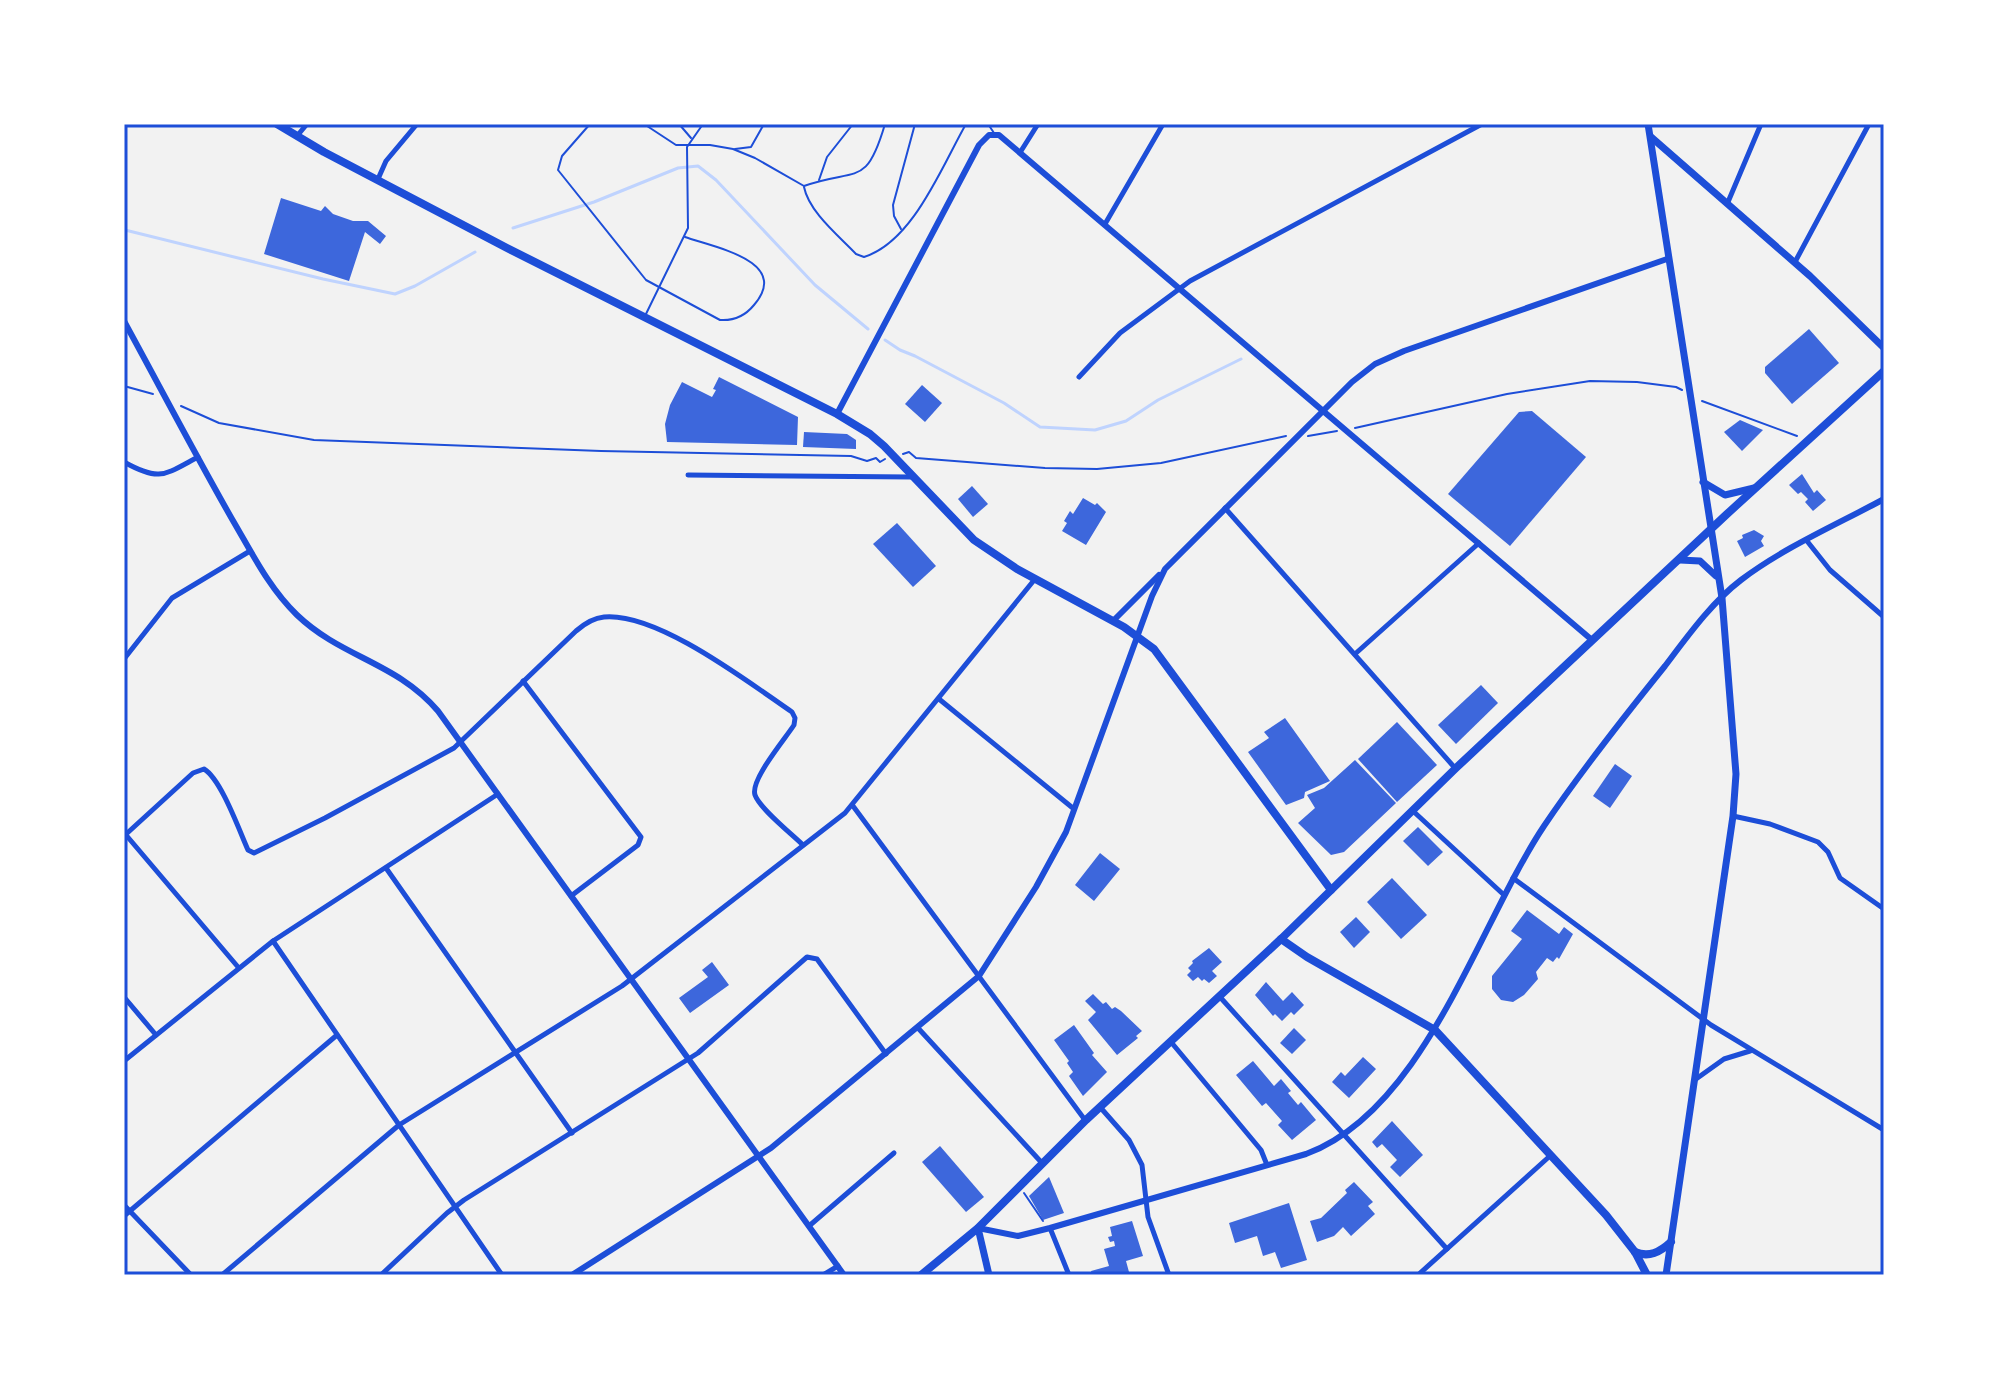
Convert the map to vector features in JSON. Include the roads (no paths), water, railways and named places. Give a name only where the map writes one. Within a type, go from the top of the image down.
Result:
[{"type":"main road","points":[[277,124],[494,242],[837,414],[874,438],[969,535],[1035,579],[1113,621],[1153,648],[1331,890]]},
{"type":"main road","points":[[1648,124],[1720,583],[1736,774],[1733,816],[1666,1275]]},
{"type":"main road","points":[[1650,135],[1795,262],[1884,348]]},
{"type":"main road","points":[[921,1275],[978,1228],[1086,1120],[1281,939],[1456,768],[1884,371]]},
{"type":"main road","points":[[1703,482],[1725,495],[1756,487]]},
{"type":"main road","points":[[1677,560],[1690,558],[1700,561],[1711,569],[1720,583]]},
{"type":"main road","points":[[1281,939],[1435,1030],[1611,1221],[1635,1252],[1647,1275]]},
{"type":"main road","points":[[978,1228],[989,1275]]},
{"type":"main road","points":[[1635,1252],[1646,1255],[1657,1253],[1671,1242]]},
{"type":"street","points":[[297,136],[307,124]]},
{"type":"street","points":[[378,180],[386,161],[417,124]]},
{"type":"street","points":[[1021,151],[1038,124]]},
{"type":"street","points":[[1105,224],[1163,124]]},
{"type":"street","points":[[1079,377],[1113,339],[1180,287],[1482,124]]},
{"type":"street","points":[[1728,202],[1761,124]]},
{"type":"street","points":[[1795,262],[1869,124]]},
{"type":"street","points":[[837,414],[979,145],[987,136],[995,134],[1021,151],[1592,640]]},
{"type":"street","points":[[1113,621],[1365,371],[1389,357],[1667,259]]},
{"type":"street","points":[[124,321],[250,551],[279,595],[306,623],[340,646],[409,682],[431,703],[844,1275]]},
{"type":"street","points":[[124,462],[145,474],[162,475],[198,457]]},
{"type":"street","points":[[688,475],[913,477]]},
{"type":"street","points":[[978,1228],[1017,1236],[1050,1228],[1315,1150],[1344,1135],[1390,1089],[1435,1030],[1513,878],[1543,829],[1580,775],[1684,641],[1748,574],[1884,499]]},
{"type":"street","points":[[1225,508],[1456,768]]},
{"type":"street","points":[[1807,541],[1840,580],[1884,617]]},
{"type":"street","points":[[1355,654],[1480,542]]},
{"type":"street","points":[[124,659],[172,598],[250,551]]},
{"type":"street","points":[[572,1275],[759,1157],[979,976],[1060,845],[1152,596],[1165,569]]},
{"type":"street","points":[[222,1275],[399,1125],[631,980],[853,806],[1035,579]]},
{"type":"street","points":[[238,967],[125,836],[193,773],[204,769],[216,783],[250,852],[254,853],[325,818],[461,742],[576,631],[598,618],[637,623],[684,642],[793,714],[794,725],[756,782],[754,792],[803,845]]},
{"type":"street","points":[[523,681],[641,837],[638,845],[571,896]]},
{"type":"street","points":[[939,699],[1074,809]]},
{"type":"street","points":[[124,1061],[273,941],[498,794]]},
{"type":"street","points":[[853,806],[1086,1120]]},
{"type":"street","points":[[1412,811],[1504,895]]},
{"type":"street","points":[[1733,816],[1770,824],[1818,842],[1828,852],[1840,878],[1884,909]]},
{"type":"street","points":[[386,868],[572,1133]]},
{"type":"street","points":[[1513,878],[1703,1020],[1884,1130]]},
{"type":"street","points":[[273,941],[502,1275]]},
{"type":"street","points":[[381,1275],[455,1206],[688,1060],[805,958],[818,961],[886,1054]]},
{"type":"street","points":[[124,997],[156,1035]]},
{"type":"street","points":[[1220,997],[1447,1249]]},
{"type":"street","points":[[918,1028],[1042,1163]]},
{"type":"street","points":[[124,1216],[337,1035]]},
{"type":"street","points":[[1171,1042],[1261,1150],[1267,1165]]},
{"type":"street","points":[[1695,1079],[1724,1059],[1752,1051]]},
{"type":"street","points":[[1100,1107],[1134,1148],[1144,1174],[1148,1217],[1169,1275]]},
{"type":"street","points":[[809,1226],[894,1153]]},
{"type":"street","points":[[1418,1275],[1551,1155]]},
{"type":"street","points":[[124,1205],[191,1275]]},
{"type":"street","points":[[1050,1228],[1069,1275]]},
{"type":"street","points":[[823,1275],[838,1266]]},
{"type":"lane","points":[[590,124],[558,164],[560,175],[646,280],[712,317],[727,320],[748,311],[762,293],[764,279],[753,263],[685,237]]},
{"type":"lane","points":[[644,124],[665,139],[687,147],[710,145],[733,149],[751,147],[764,124]]},
{"type":"lane","points":[[679,124],[692,138]]},
{"type":"lane","points":[[645,317],[685,237],[689,222],[687,147],[703,124]]},
{"type":"lane","points":[[819,180],[832,149],[853,124]]},
{"type":"lane","points":[[733,149],[804,186],[819,180],[843,178],[864,169],[874,159],[885,124]]},
{"type":"lane","points":[[902,230],[894,216],[893,205],[915,124]]},
{"type":"lane","points":[[804,186],[805,196],[856,254],[864,257],[875,254],[918,213],[966,124]]},
{"type":"lane","points":[[988,124],[995,134]]},
{"type":"waterway","points":[[513,228],[594,202],[678,168],[698,166],[716,180],[815,285],[868,329]]},
{"type":"waterway","points":[[125,230],[395,294],[475,252]]},
{"type":"waterway","points":[[885,340],[1004,403],[1040,427],[1095,430],[1126,421],[1158,400],[1241,359]]}]
